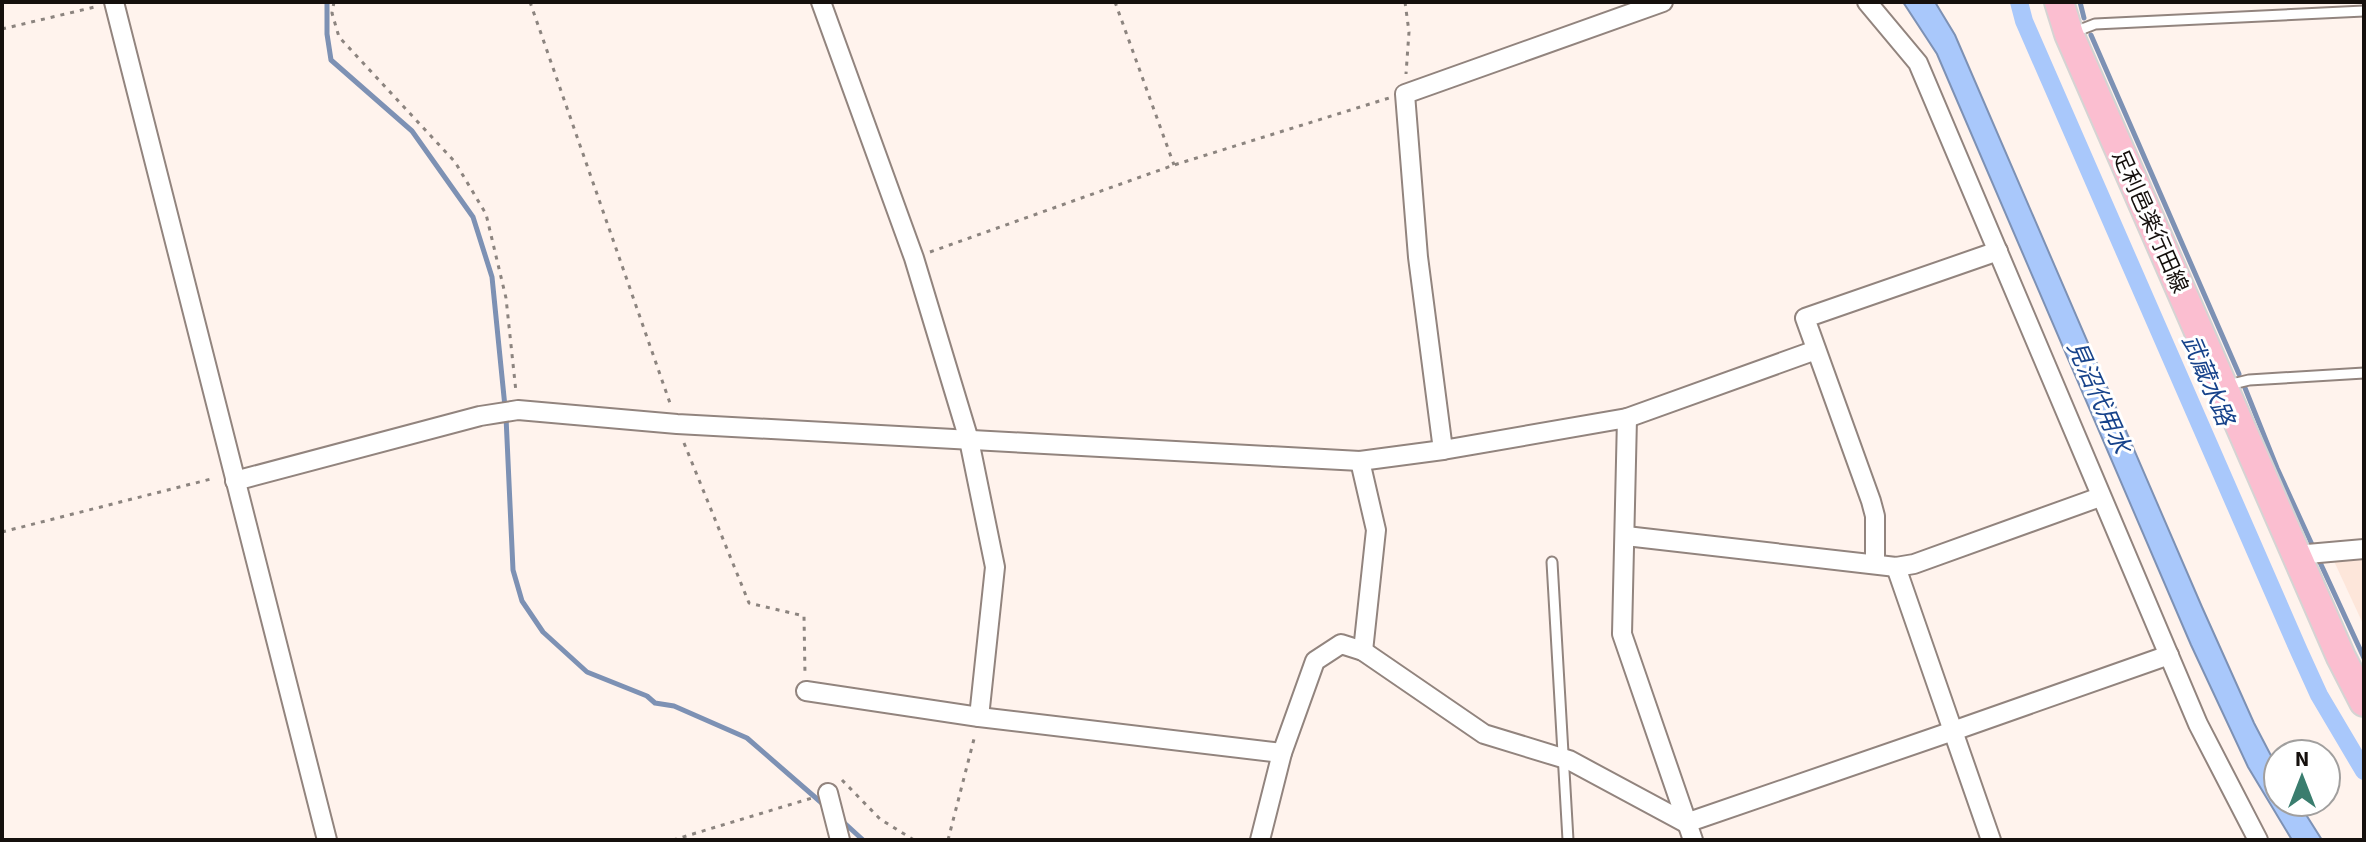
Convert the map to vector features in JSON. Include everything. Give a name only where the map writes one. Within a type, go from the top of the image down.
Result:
[{"type":"main road","name":"足利邑楽行田線","points":[[2059,2],[2069,34],[2223,386],[2311,553],[2364,702]]},
{"type":"street","points":[[114,2],[327,840]]},
{"type":"street","points":[[821,2],[914,258],[969,440],[995,567],[979,717]]},
{"type":"street","points":[[1443,450],[1418,257],[1405,94],[1663,2]]},
{"type":"street","points":[[1868,2],[1918,63],[2100,497],[2217,765],[2258,840]]},
{"type":"street","points":[[1875,564],[1874,508],[1805,318],[1998,251]]},
{"type":"street","points":[[234,477],[480,416],[518,410],[677,424],[1360,461],[1627,418],[1816,350]]},
{"type":"street","points":[[1627,418],[1622,634],[1689,831]]},
{"type":"street","points":[[1360,461],[1376,530],[1363,651]]},
{"type":"street","points":[[1626,536],[1896,567],[1914,564],[2100,497]]},
{"type":"street","points":[[2311,553],[2364,549]]},
{"type":"street","points":[[1896,567],[1991,840]]},
{"type":"street","points":[[1260,840],[1282,753],[1315,661],[1341,644],[1363,651],[1484,734],[1564,759],[1689,831]]},
{"type":"street","points":[[1689,831],[1953,731],[2169,655]]},
{"type":"street","points":[[806,691],[979,717],[1282,753]]},
{"type":"lane","points":[[2069,34],[2095,24],[2364,11]]},
{"type":"lane","points":[[2223,386],[2249,380],[2364,373]]},
{"type":"lane","points":[[1552,562],[1568,840]]},
{"type":"path","points":[[2,29],[114,2]]},
{"type":"path","points":[[334,2],[332,13],[339,37],[455,162],[486,214],[506,298],[518,410]]},
{"type":"path","points":[[530,2],[677,424],[749,603],[804,616],[806,691]]},
{"type":"path","points":[[1115,2],[1174,165]]},
{"type":"path","points":[[914,258],[1174,165],[1405,94],[1409,32],[1405,2]]},
{"type":"path","points":[[2,532],[234,477]]},
{"type":"path","points":[[948,840],[979,717]]},
{"type":"path","points":[[673,840],[834,815],[843,779],[880,819],[914,840]]},
{"type":"shaded area","points":[[2364,557],[2364,626],[2333,559]]},
{"type":"water","name":"見沼代用水","points":[[1903,2],[1935,2],[1955,35],[2202,607],[2262,738],[2262,790],[2191,645],[1937,54]]},
{"type":"water","points":[[2279,818],[2308,818],[2322,840],[2292,840]]},
{"type":"waterway","points":[[327,2],[331,60],[412,131],[473,217],[492,277],[505,407]]},
{"type":"waterway","name":"武蔵水路","points":[[2019,2],[2024,21],[2299,651],[2319,695],[2364,771]]},
{"type":"waterway","points":[[2080,2],[2084,18]]},
{"type":"waterway","points":[[2091,35],[2239,374]]},
{"type":"waterway","points":[[2245,388],[2314,549]]},
{"type":"waterway","points":[[506,417],[513,570],[522,601],[543,632],[587,672],[647,696],[655,703],[674,706],[747,738],[824,805]]},
{"type":"waterway","points":[[2318,558],[2364,658]]},
{"type":"waterway","points":[[840,819],[863,840]]}]
